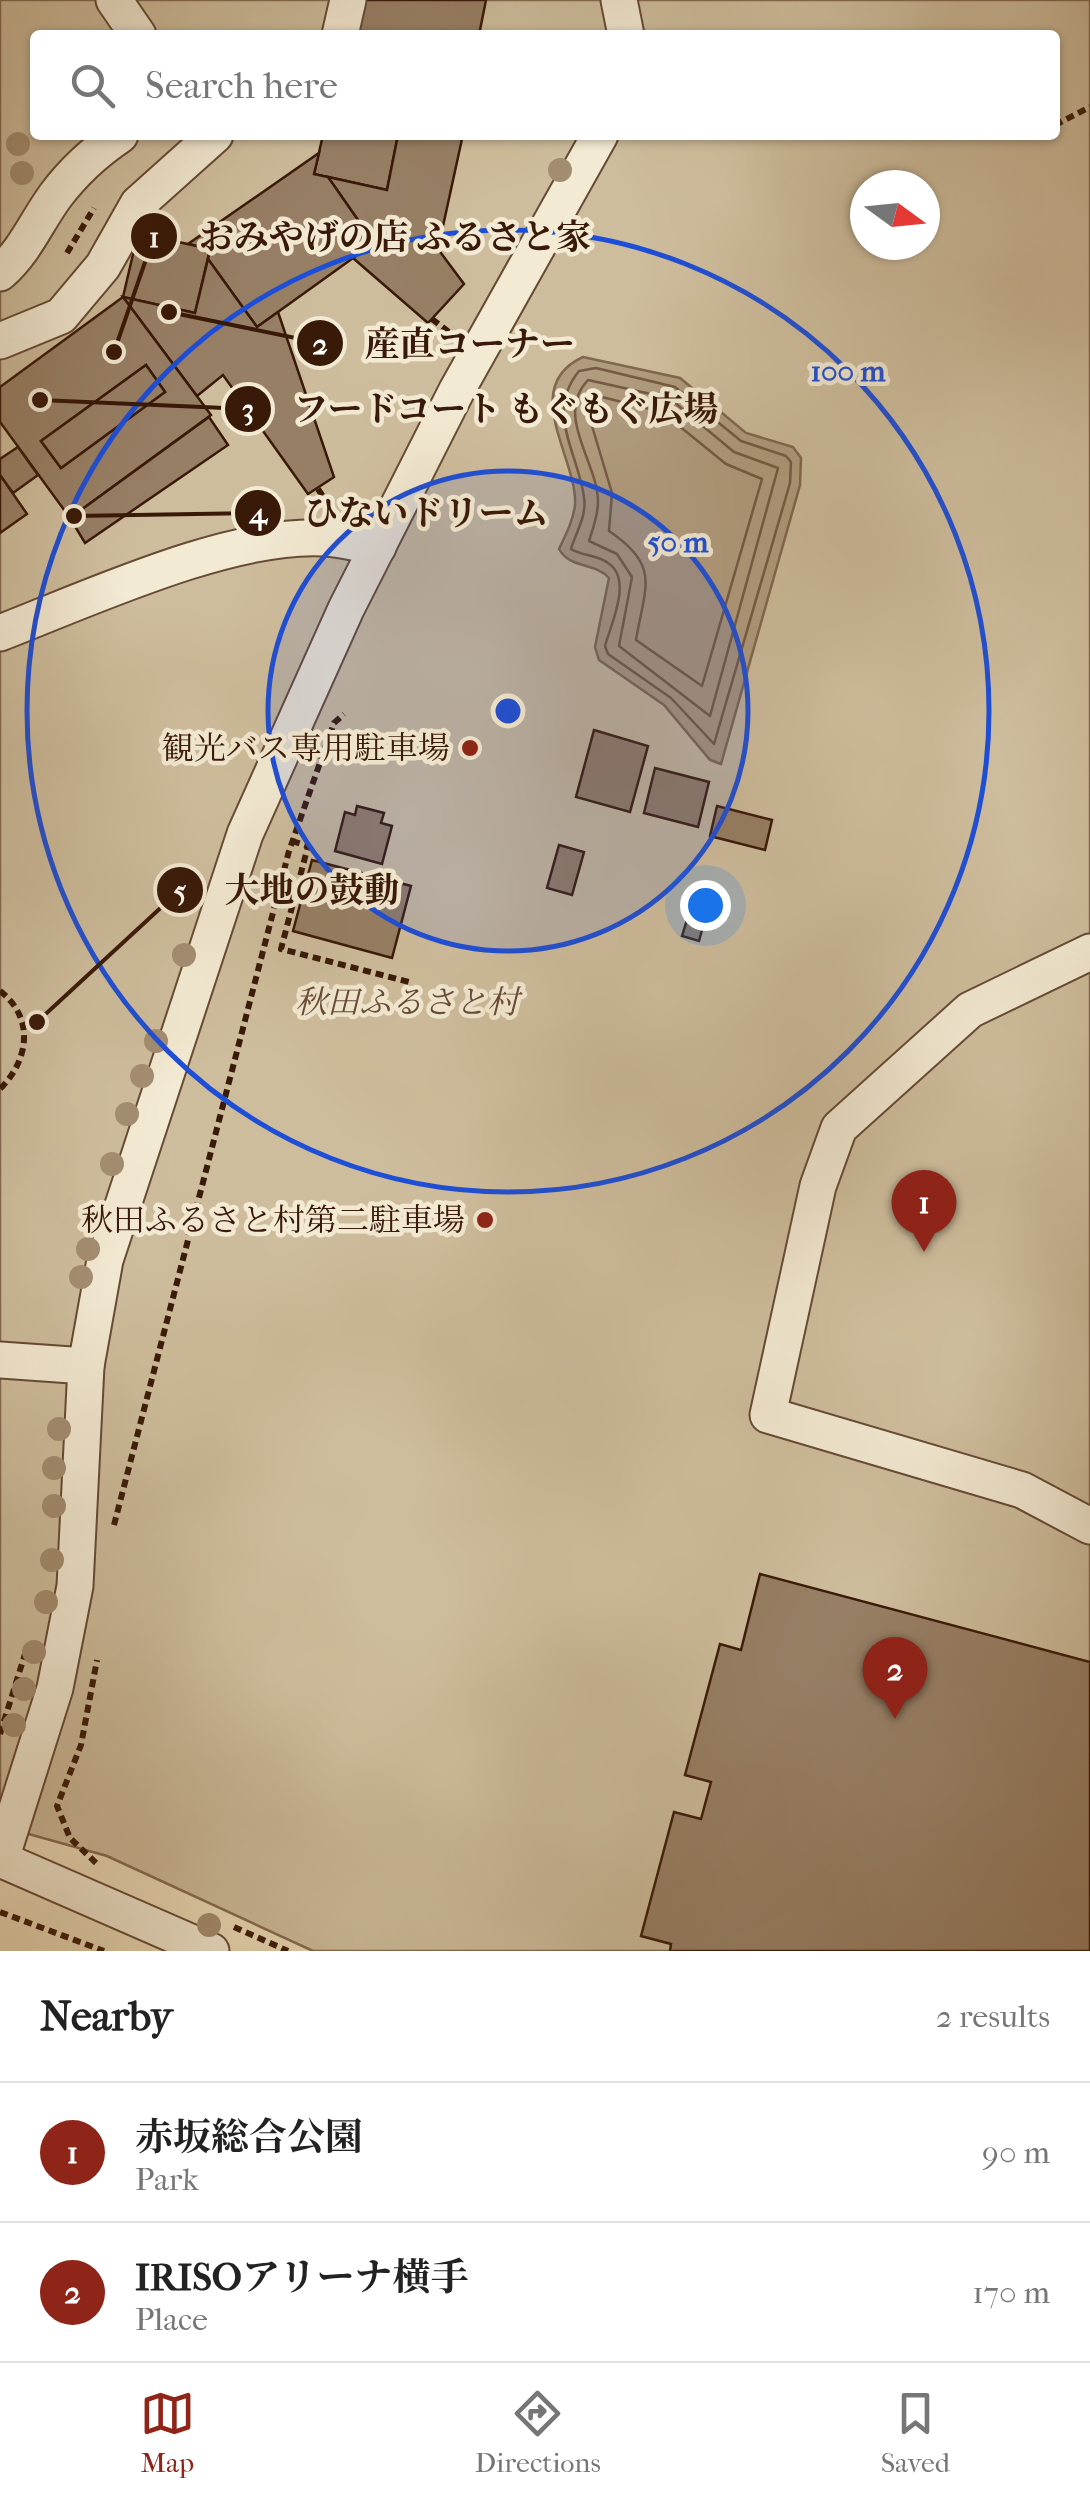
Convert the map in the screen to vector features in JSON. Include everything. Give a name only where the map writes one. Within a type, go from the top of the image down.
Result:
[{"type":"street","points":[[114,0],[135,30]]},
{"type":"street","points":[[341,30],[348,0]]},
{"type":"street","points":[[620,0],[625,30]]},
{"type":"street","points":[[0,273],[26,248],[54,197],[78,170],[114,140]]},
{"type":"street","points":[[0,341],[61,316],[104,266],[138,204],[207,140]]},
{"type":"street","points":[[207,1950],[0,1859],[55,1688],[75,1586],[86,1366],[105,1260],[245,834],[378,547],[457,390],[597,140]]},
{"type":"street","points":[[0,632],[191,564],[261,544],[324,538],[378,547]]},
{"type":"street","points":[[1090,952],[970,1010],[839,1128],[818,1186],[768,1415],[1022,1490],[1090,1526]]},
{"type":"street","points":[[0,1360],[86,1366]]},
{"type":"path","points":[[1060,122],[1090,107]]},
{"type":"path","points":[[432,319],[459,340]]},
{"type":"path","points":[[114,1525],[292,841],[334,723],[344,714]]},
{"type":"path","points":[[292,841],[308,846],[281,949],[413,983]]},
{"type":"path","points":[[0,991],[19,1011],[25,1040],[22,1058],[0,1089]]},
{"type":"path","points":[[0,1734],[26,1649]]},
{"type":"path","points":[[0,1912],[104,1951]]},
{"type":"green space","name":"秋田ふるさと村","points":[[0,0],[1090,0],[1090,1951],[313,1951],[107,1856],[0,1826]]},
{"type":"water","points":[[583,357],[680,378],[746,433],[793,447],[801,458],[800,485],[721,764],[710,760],[664,705],[599,660],[595,647],[609,578],[569,560],[559,549],[575,505],[574,487],[556,425],[555,386],[564,370]]},
{"type":"building","points":[[361,0],[486,0],[480,30],[355,30]]},
{"type":"building","points":[[322,140],[397,140],[387,190],[314,174]]},
{"type":"building","points":[[397,140],[462,140],[438,249],[464,284],[428,323],[353,258],[374,243],[328,177],[387,190]]},
{"type":"building","points":[[319,153],[314,174],[328,177],[374,243],[257,327],[208,259],[210,249],[188,244]]},
{"type":"building","points":[[138,233],[210,249],[195,313],[123,297]]},
{"type":"building","points":[[208,259],[257,327],[278,312],[334,477],[308,494],[223,375],[197,396],[123,297],[195,313]]},
{"type":"building","points":[[123,297],[211,415],[70,518],[0,422],[0,387]]},
{"type":"building","points":[[146,365],[165,392],[61,468],[41,441]]},
{"type":"building","points":[[146,365],[165,392],[61,468],[41,441]]},
{"type":"building","points":[[209,417],[228,445],[85,543],[70,518]]},
{"type":"building","points":[[18,447],[38,475],[13,493],[0,475],[0,459]]},
{"type":"building","points":[[0,475],[27,514],[0,533]]},
{"type":"building","points":[[594,730],[648,746],[630,812],[576,797]]},
{"type":"building","points":[[655,768],[709,782],[698,827],[644,813]]},
{"type":"building","points":[[357,806],[384,813],[381,823],[392,826],[382,864],[335,851],[345,812],[355,815]]},
{"type":"building","points":[[717,806],[772,820],[765,850],[710,836]]},
{"type":"building","points":[[559,845],[584,852],[572,895],[547,888]]},
{"type":"building","points":[[312,860],[411,886],[392,958],[293,931]]},
{"type":"building","points":[[692,904],[708,908],[699,941],[682,936]]},
{"type":"building","points":[[760,1574],[1090,1662],[1090,1951],[670,1951],[671,1944],[641,1936],[674,1812],[701,1819],[711,1782],[685,1775],[720,1644],[741,1650]]},
{"type":"place","name":"産直コーナー","points":[[169,312]]},
{"type":"place","name":"おみやげの店 ふるさと家","points":[[114,352]]},
{"type":"place","name":"フードコート もぐもぐ広場","points":[[40,400]]},
{"type":"place","name":"ひないドリーム","points":[[74,516]]},
{"type":"place","name":"観光バス専用駐車場","points":[[470,748]]},
{"type":"place","name":"大地の鼓動","points":[[37,1022]]},
{"type":"place","name":"秋田ふるさと村第二駐車場","points":[[485,1220]]},
{"type":"place","name":"赤坂総合公園","points":[[924,1252]]},
{"type":"place","name":"IRISOアリーナ横手","points":[[895,1719]]}]
